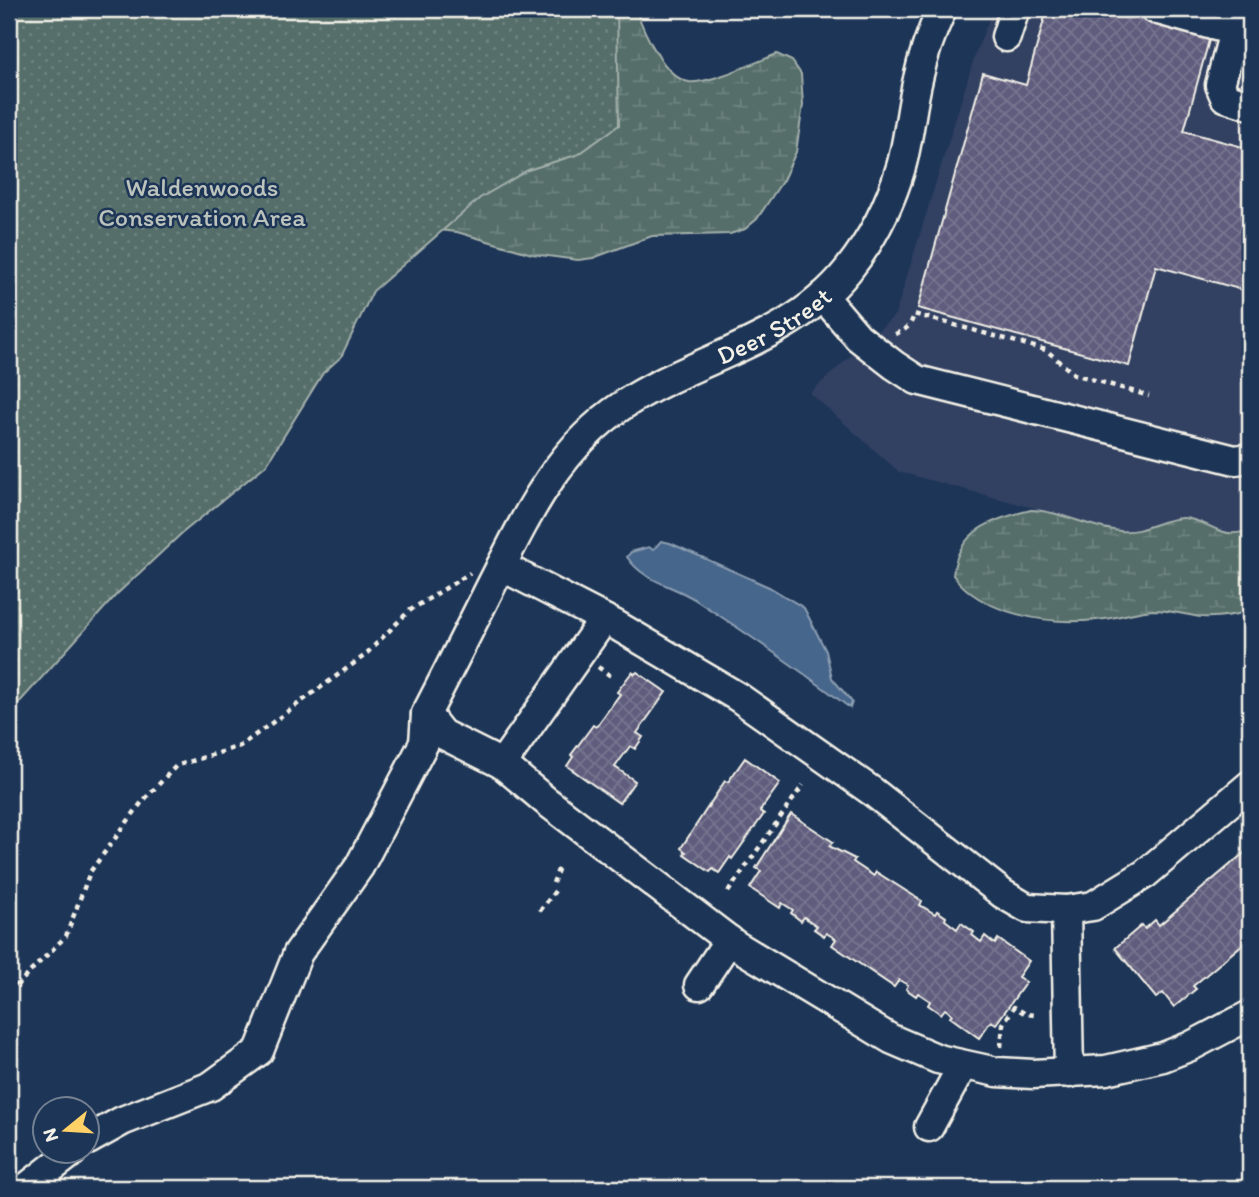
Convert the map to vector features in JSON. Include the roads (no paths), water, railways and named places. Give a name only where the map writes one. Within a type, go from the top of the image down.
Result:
[{"type":"street","name":"Deer Street","points":[[102,1132],[122,1121],[211,1086],[259,1051],[298,953],[359,867],[424,743],[426,714],[501,566],[544,485],[572,449],[624,404],[796,319],[823,296],[859,255],[890,199],[905,149],[921,65],[942,9]]},
{"type":"street","points":[[1006,37],[1015,9]]},
{"type":"street","points":[[1155,9],[1242,25],[1220,85],[1225,97],[1250,104]]},
{"type":"street","points":[[823,296],[858,337],[918,380],[1235,460],[1250,458]]},
{"type":"street","points":[[501,566],[604,620],[738,697],[873,792],[1003,894],[1027,908],[1066,910],[1093,906],[1145,874],[1250,785]]},
{"type":"street","points":[[502,764],[604,620]]},
{"type":"street","points":[[426,714],[442,734],[502,764],[546,801],[729,940],[891,1039],[938,1059],[997,1072],[1032,1074],[1106,1070],[1163,1057],[1191,1046],[1250,1015]]},
{"type":"street","points":[[1066,910],[1069,1073]]},
{"type":"street","points":[[699,985],[729,940]]},
{"type":"street","points":[[929,1127],[963,1065]]},
{"type":"street","points":[[26,1188],[54,1166]]},
{"type":"park label","name":"Waldenwoods Conservation Area","points":[[202,202]]}]
